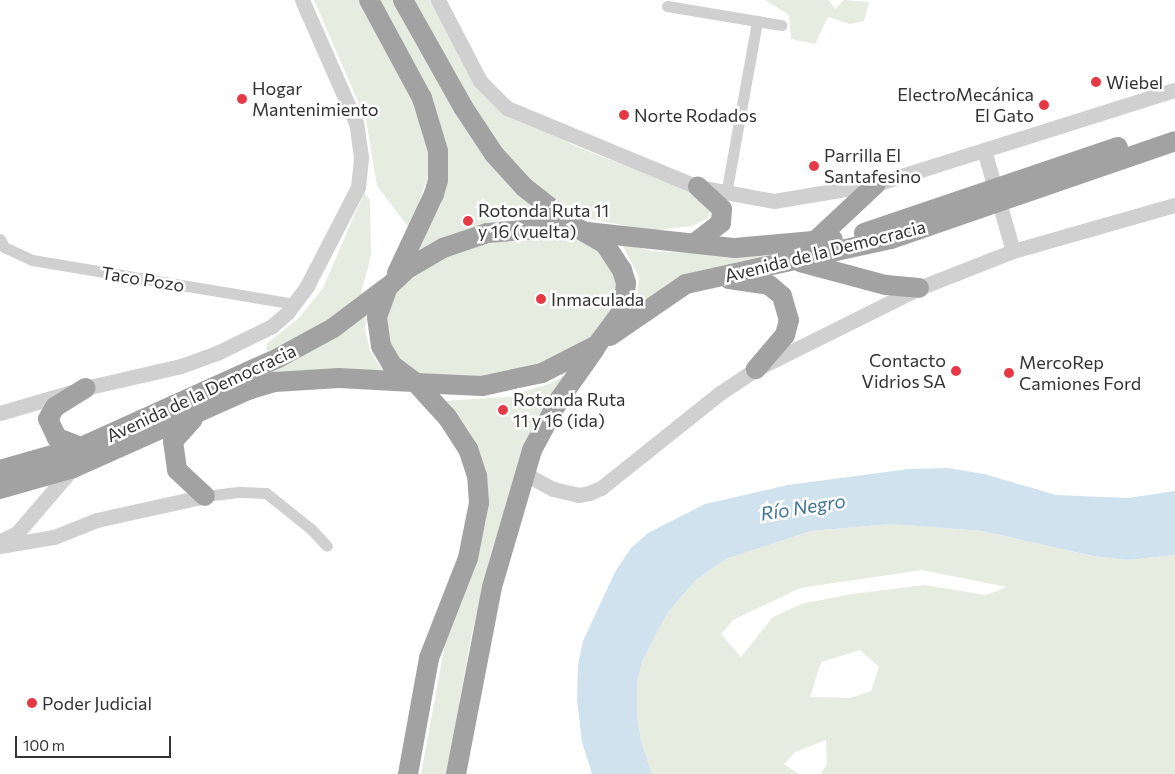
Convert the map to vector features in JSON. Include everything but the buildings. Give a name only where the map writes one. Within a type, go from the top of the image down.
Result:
[{"type":"highway","points":[[368,0],[422,98],[436,137],[439,163],[438,180],[425,218],[390,286],[377,317],[378,338],[392,365],[415,382],[447,417],[468,449],[477,476],[480,503],[468,558],[429,658],[408,774]]},
{"type":"highway","points":[[403,0],[462,107],[494,154],[524,188],[613,254],[626,283],[623,310],[548,419],[532,450],[492,587],[465,718],[456,774]]},
{"type":"highway","name":"Avenida de la Democracia","points":[[0,488],[73,468],[248,390],[284,381],[339,378],[415,382],[457,387],[517,381],[542,373],[599,344],[686,284],[891,239],[1175,128]]},
{"type":"highway","name":"Avenida de la Democracia","points":[[0,470],[81,447],[297,349],[333,328],[390,286],[418,261],[470,238],[530,227],[580,229],[735,248],[813,243],[867,232],[997,196],[1175,141]]},
{"type":"highway","points":[[813,243],[876,184]]},
{"type":"highway","points":[[695,243],[721,223],[722,209],[698,187]]},
{"type":"highway","points":[[796,261],[886,285],[919,288]]},
{"type":"highway","points":[[707,280],[737,278],[769,285],[782,296],[789,320],[785,335],[756,369]]},
{"type":"highway","points":[[81,447],[57,438],[48,418],[55,407],[85,388]]},
{"type":"highway","points":[[202,410],[173,441],[177,470],[205,496]]},
{"type":"street","points":[[0,413],[85,388],[181,366],[217,353],[272,326],[294,304],[314,274],[358,188],[361,157],[356,123],[302,0]]},
{"type":"street","points":[[438,0],[471,67],[500,103],[533,121],[698,187],[726,194],[774,201],[876,184],[1175,90]]},
{"type":"street","points":[[667,6],[780,25]]},
{"type":"street","points":[[726,194],[757,21]]},
{"type":"street","points":[[984,150],[1013,250]]},
{"type":"street","points":[[525,474],[553,490],[578,496],[601,488],[720,393],[756,369],[919,288],[1013,250],[1175,205]]},
{"type":"street","name":"Taco Pozo","points":[[0,240],[4,247],[32,260],[294,304]]},
{"type":"street","name":"Avenida de la Democracia","points":[[0,542],[17,533],[73,468]]},
{"type":"street","points":[[0,546],[54,537],[97,520],[205,496],[266,493],[311,529],[327,546]]},
{"type":"shaded area","points":[[314,0],[362,0],[413,96],[429,144],[429,172],[410,229],[377,186],[366,120]]},
{"type":"shaded area","points":[[375,0],[393,0],[550,217],[514,217],[488,222],[448,236],[419,253],[417,251],[442,202],[448,154],[434,108]]},
{"type":"shaded area","points":[[411,0],[432,0],[473,83],[500,109],[580,148],[700,195],[711,209],[708,218],[692,226],[657,230],[631,227],[588,218],[546,197],[498,151]]},
{"type":"shaded area","points":[[765,0],[829,0],[835,9],[844,0],[869,2],[864,21],[850,24],[828,17],[815,44],[791,39],[789,15]]},
{"type":"shaded area","points":[[364,193],[370,200],[371,255],[361,294],[327,320],[277,350],[266,350],[267,343],[299,318],[323,288]]},
{"type":"shaded area","points":[[569,235],[602,252],[619,286],[613,314],[602,330],[568,354],[504,377],[424,378],[394,357],[383,320],[395,292],[437,259],[482,242]]},
{"type":"shaded area","points":[[622,244],[654,251],[741,256],[791,253],[636,310],[639,277]]},
{"type":"shaded area","points":[[367,309],[365,330],[370,350],[385,375],[228,391]]},
{"type":"shaded area","points":[[569,373],[505,511],[491,553],[471,637],[447,774],[421,774],[447,633],[486,522],[487,505],[477,449],[469,431],[445,401],[506,397],[549,384]]},
{"type":"shaded area","points":[[891,524],[982,531],[1093,556],[1128,560],[1175,555],[1175,774],[821,774],[827,764],[826,740],[795,752],[784,764],[799,774],[652,774],[641,741],[637,715],[637,684],[642,661],[668,612],[696,580],[726,559],[811,531]],"holes":[[[922,570],[1007,587],[986,595],[925,585],[852,594],[801,604],[773,617],[741,657],[721,634],[733,620],[800,588]],[[860,650],[879,667],[871,691],[850,698],[810,697],[821,662]]]},
{"type":"water","name":"Río Negro","points":[[948,468],[984,474],[1056,495],[1128,498],[1175,491],[1175,555],[1128,560],[1093,556],[982,531],[891,524],[811,531],[726,559],[696,580],[668,612],[642,661],[637,684],[637,715],[641,741],[652,774],[592,774],[582,742],[577,700],[578,665],[583,641],[615,572],[631,548],[648,533],[705,504],[788,485],[909,469]]},
{"type":"place","name":"Wiebel","points":[[1096,82]]},
{"type":"place","name":"Hogar Mantenimiento","points":[[242,99]]},
{"type":"place","name":"ElectroMecánica El Gato","points":[[1044,105]]},
{"type":"place","name":"Norte Rodados","points":[[624,115]]},
{"type":"place","name":"Parrilla El Santafesino","points":[[814,166]]},
{"type":"place","name":"Rotonda Ruta 11 y 16 (vuelta)","points":[[468,221]]},
{"type":"place","name":"Inmaculada","points":[[541,299]]},
{"type":"place","name":"Contacto Vidrios SA","points":[[956,371]]},
{"type":"place","name":"MercoRep Camiones Ford","points":[[1009,373]]},
{"type":"place","name":"Rotonda Ruta 11 y 16 (ida)","points":[[503,410]]},
{"type":"place","name":"Poder Judicial","points":[[32,703]]}]
